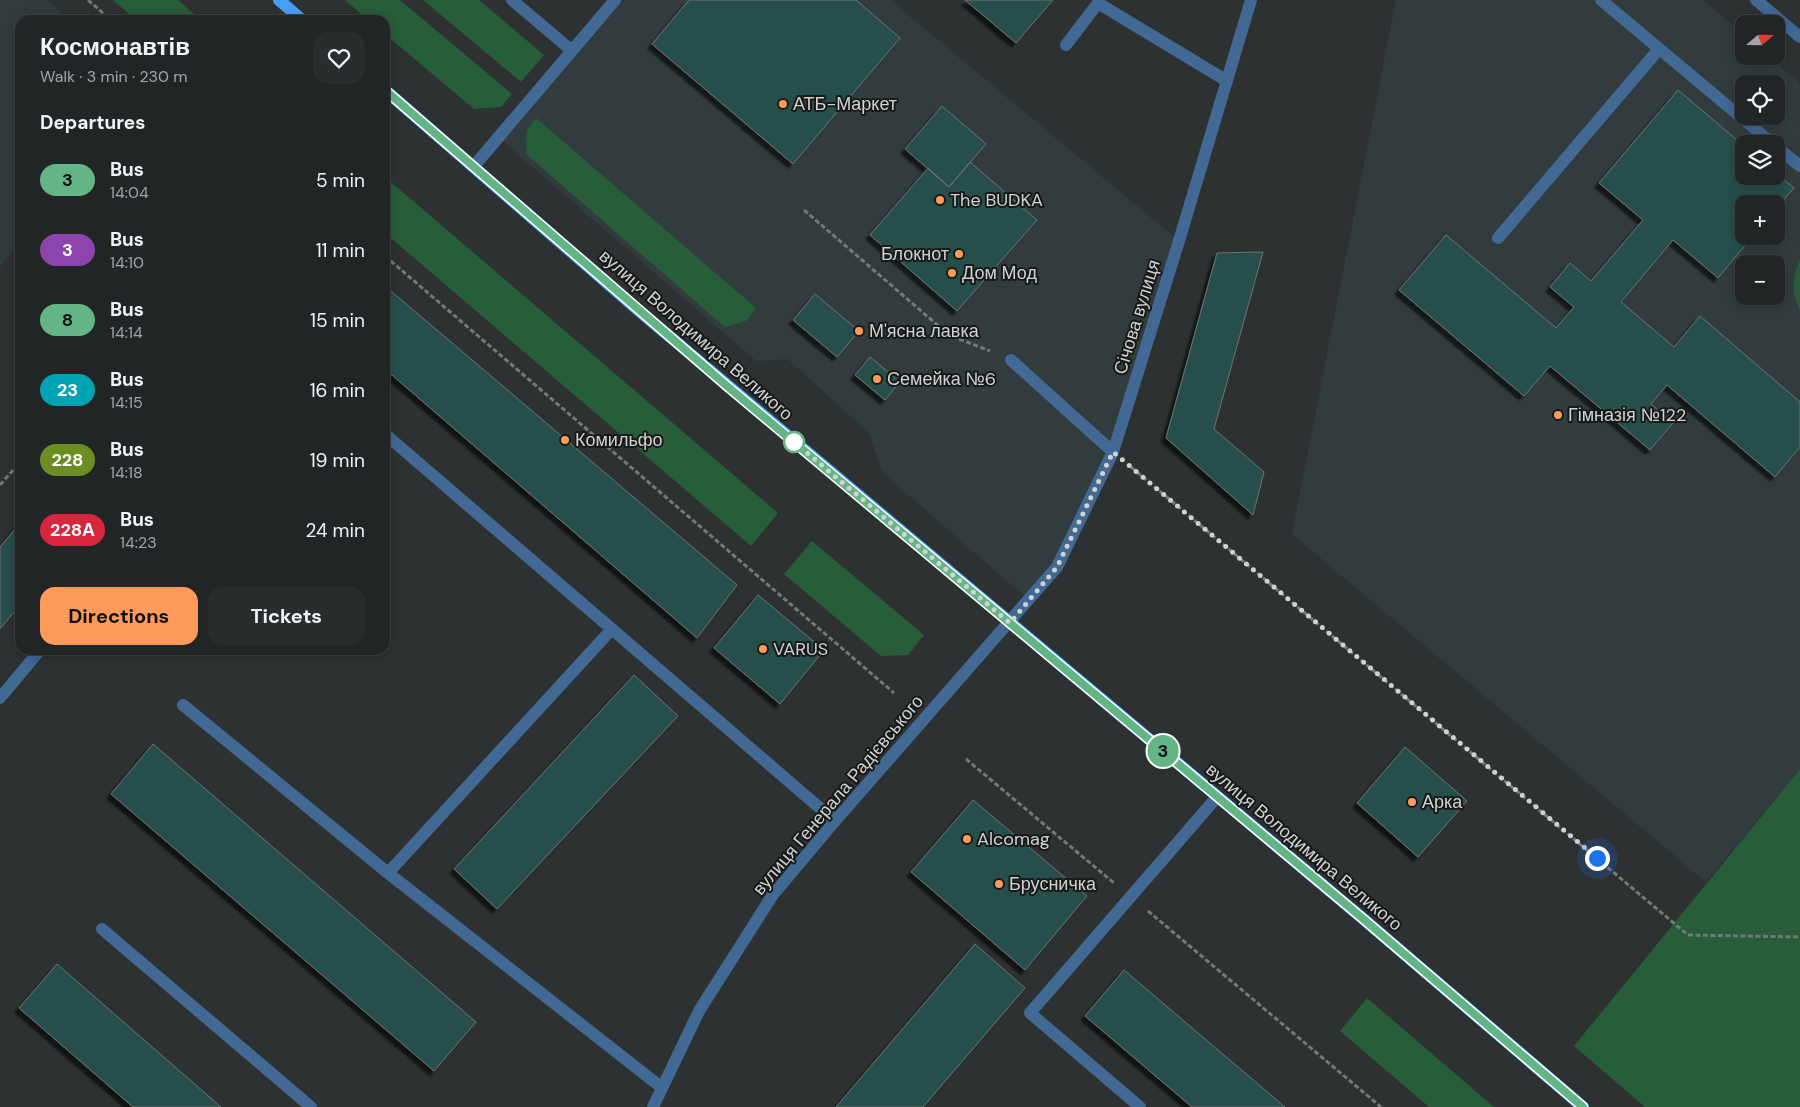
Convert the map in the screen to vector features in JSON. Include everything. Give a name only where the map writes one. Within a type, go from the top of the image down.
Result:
[{"type":"main road","points":[[279,0],[296,15]]},
{"type":"main road","name":"вулиця Володимира Великого","points":[[390,94],[646,316],[1583,1107]]},
{"type":"street","points":[[512,0],[571,50]]},
{"type":"street","points":[[474,166],[615,0]]},
{"type":"street","name":"Січова вулиця","points":[[1010,623],[1057,567],[1113,452],[1251,0]]},
{"type":"street","points":[[1601,0],[1762,135]]},
{"type":"street","points":[[1756,0],[1800,37]]},
{"type":"street","points":[[1066,45],[1098,3],[1227,81]]},
{"type":"street","points":[[1498,238],[1659,49]]},
{"type":"street","points":[[1785,154],[1800,166]]},
{"type":"street","points":[[1011,360],[1113,452]]},
{"type":"street","points":[[390,438],[835,821]]},
{"type":"street","name":"вулиця Генерала Радієвського","points":[[653,1107],[699,1011],[772,896],[835,821],[1010,623]]},
{"type":"street","points":[[388,873],[612,629]]},
{"type":"street","points":[[0,698],[36,655]]},
{"type":"street","points":[[183,705],[388,873],[661,1088]]},
{"type":"street","points":[[1140,1107],[1030,1013],[1217,797]]},
{"type":"street","points":[[102,929],[311,1107]]},
{"type":"path","points":[[88,0],[105,15]]},
{"type":"path","points":[[804,210],[949,335],[1011,360]]},
{"type":"path","points":[[390,260],[894,693]]},
{"type":"path","points":[[1113,452],[1688,935],[1800,937]]},
{"type":"path","points":[[0,485],[15,468]]},
{"type":"path","points":[[966,759],[1381,1107]]},
{"type":"shaded area","points":[[0,0],[47,0],[64,15],[15,15],[15,249],[0,266]]},
{"type":"shaded area","points":[[615,0],[890,0],[1179,241],[1113,452],[1057,567],[1029,600],[882,472],[869,433],[788,359],[756,361],[498,137]]},
{"type":"shaded area","name":"Гімназія №122","points":[[1396,0],[1703,0],[1735,27],[1735,65],[1778,65],[1800,84],[1800,769],[1706,882],[1292,534]]},
{"type":"green space","points":[[113,0],[178,0],[195,15],[130,15]]},
{"type":"green space","points":[[345,0],[400,0],[512,94],[501,107],[474,109],[390,38],[390,15],[362,15]]},
{"type":"green space","points":[[423,0],[479,0],[544,55],[521,82]]},
{"type":"green space","points":[[536,118],[756,308],[746,321],[725,327],[526,154],[527,130]]},
{"type":"green space","points":[[390,181],[778,513],[751,546],[390,237]]},
{"type":"green space","points":[[1800,259],[1800,311],[1795,298],[1794,285],[1795,273]]},
{"type":"green space","points":[[812,541],[924,635],[908,655],[881,656],[784,574]]},
{"type":"green space","points":[[1800,769],[1800,1107],[1645,1107],[1574,1046]]},
{"type":"green space","points":[[1367,998],[1494,1107],[1429,1107],[1340,1031]]},
{"type":"building","name":"АТБ-Маркет","points":[[689,0],[856,0],[900,38],[793,164],[652,44]]},
{"type":"building","points":[[965,0],[1053,0],[1016,43]]},
{"type":"building","points":[[1678,90],[1735,138],[1735,185],[1785,185],[1785,180],[1794,188],[1785,198],[1785,195],[1735,195],[1735,245],[1746,245],[1735,255],[1735,258],[1718,278],[1673,240],[1621,302],[1674,347],[1700,316],[1800,402],[1800,447],[1775,477],[1667,385],[1651,404],[1673,423],[1650,450],[1550,366],[1524,396],[1399,290],[1446,235],[1556,328],[1574,307],[1550,287],[1570,263],[1591,281],[1643,220],[1599,183]]},
{"type":"building","points":[[942,106],[986,144],[949,187],[905,149]]},
{"type":"building","name":"Дом Мод","points":[[970,162],[1037,220],[957,311],[870,235],[928,168],[949,187]]},
{"type":"building","points":[[1263,252],[1214,429],[1264,472],[1253,515],[1166,438],[1217,253]]},
{"type":"building","points":[[390,290],[737,585],[697,638],[390,373]]},
{"type":"building","points":[[815,294],[859,331],[837,357],[793,320]]},
{"type":"building","name":"Семейка №6","points":[[870,357],[900,382],[885,400],[855,375]]},
{"type":"building","points":[[15,529],[15,611],[0,629],[0,547]]},
{"type":"building","points":[[758,595],[824,650],[780,704],[714,648]]},
{"type":"building","points":[[634,675],[678,716],[497,909],[454,869]]},
{"type":"building","points":[[153,744],[476,1022],[434,1071],[111,794]]},
{"type":"building","name":"Арка","points":[[1405,747],[1467,801],[1418,857],[1357,803]]},
{"type":"building","name":"Брусничка","points":[[973,800],[1087,896],[1025,970],[911,872]]},
{"type":"building","points":[[975,944],[1025,988],[923,1107],[836,1107]]},
{"type":"building","points":[[57,964],[221,1107],[133,1107],[19,1008]]},
{"type":"building","points":[[1124,970],[1285,1107],[1192,1107],[1085,1016]]},
{"type":"bus line","name":"3","points":[[390,94],[727,386],[1361,917],[1583,1107]]},
{"type":"place","name":"АТБ-Маркет","points":[[783,104]]},
{"type":"place","name":"The BUDKA","points":[[940,200]]},
{"type":"place","name":"Блокнот","points":[[959,254]]},
{"type":"place","name":"Дом Мод","points":[[952,273]]},
{"type":"place","name":"М'ясна лавка","points":[[859,331]]},
{"type":"place","name":"Семейка №6","points":[[877,379]]},
{"type":"place","name":"Гімназія №122","points":[[1558,415]]},
{"type":"place","name":"Комильфо","points":[[565,440]]},
{"type":"place","name":"VARUS","points":[[763,649]]},
{"type":"place","name":"Арка","points":[[1412,802]]},
{"type":"place","name":"Alcomag","points":[[967,839]]},
{"type":"place","name":"Брусничка","points":[[999,884]]},
{"type":"route","points":[[794,442],[1010,623],[1057,567],[1113,452],[1597,858]]}]
